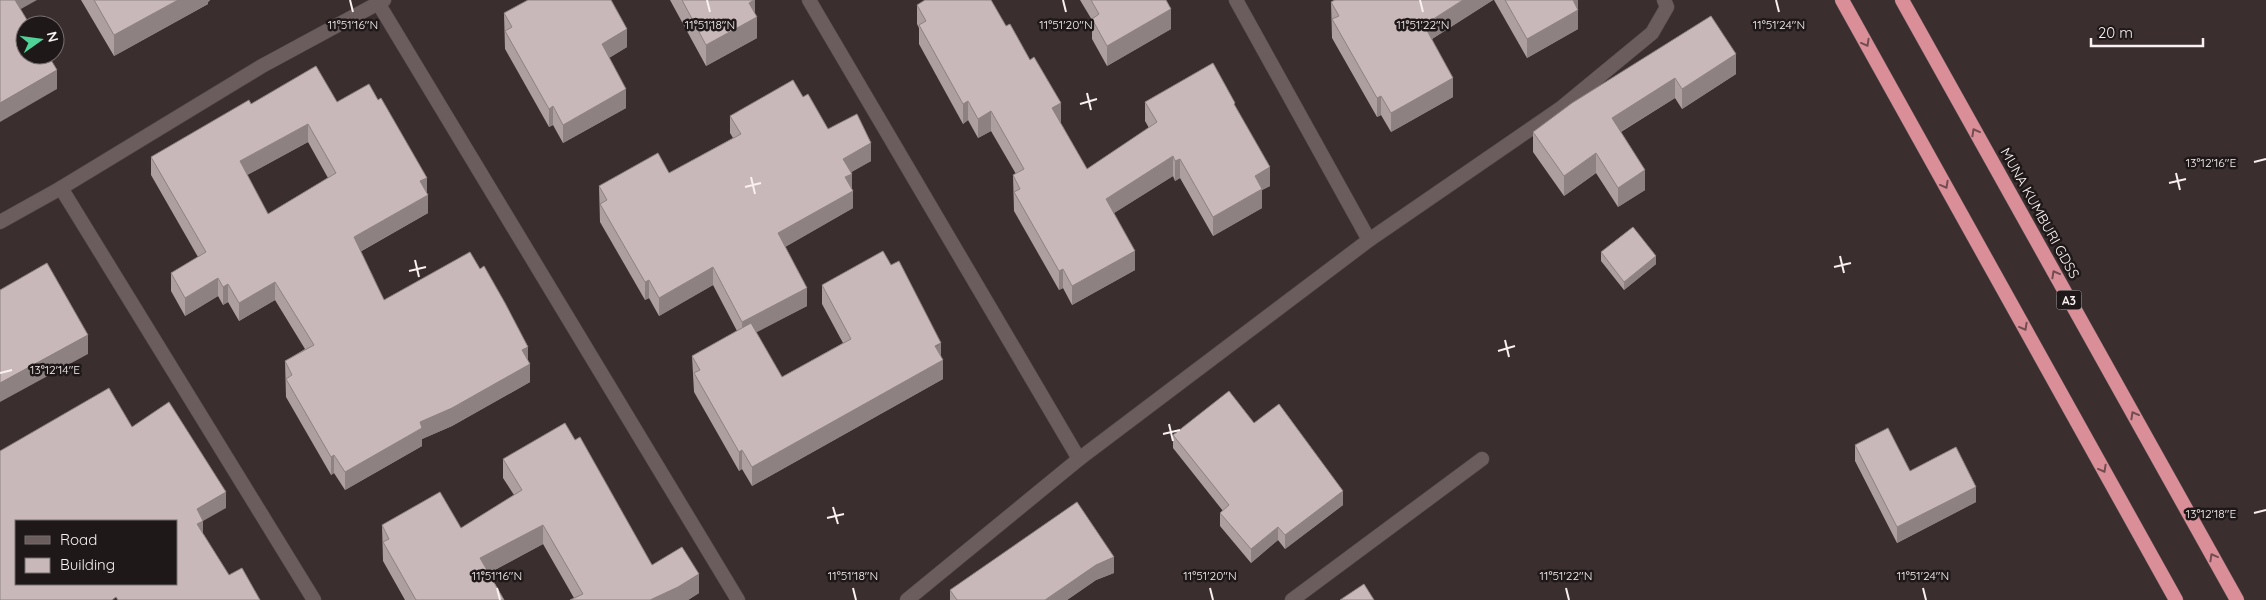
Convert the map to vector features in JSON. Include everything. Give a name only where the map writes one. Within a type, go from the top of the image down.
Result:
[{"type":"highway","points":[[1842,0],[2176,600]]},
{"type":"highway","name":"MUNA KUMBURI GDSS","points":[[1902,0],[2237,600]]},
{"type":"street","points":[[809,0],[1079,459]]},
{"type":"street","points":[[1236,0],[1369,240]]},
{"type":"street","points":[[907,600],[1079,459],[1369,240],[1561,108],[1652,33],[1667,8],[1664,0]]},
{"type":"street","points":[[0,222],[61,188],[262,66],[381,2],[738,600]]},
{"type":"street","points":[[61,188],[314,600]]},
{"type":"street","points":[[1292,600],[1482,459]]},
{"type":"building","points":[[0,0],[15,0],[24,15],[15,15],[15,65],[54,65],[57,70],[0,103]]},
{"type":"building","points":[[94,0],[178,0],[114,35]]},
{"type":"building","points":[[528,0],[611,0],[627,29],[602,44],[626,89],[563,125],[553,106],[549,109],[505,31],[512,27],[504,13]]},
{"type":"building","points":[[682,0],[754,0],[749,3],[757,17],[706,45]]},
{"type":"building","points":[[925,0],[991,0],[1006,26],[1010,24],[1030,60],[1034,57],[1061,103],[1052,108],[1087,169],[1157,122],[1145,102],[1213,63],[1270,167],[1255,176],[1262,189],[1213,217],[1180,159],[1175,161],[1173,156],[1106,199],[1135,251],[1072,286],[1063,269],[1059,271],[1014,192],[1020,189],[1013,175],[1024,169],[991,111],[978,119],[968,101],[963,104],[919,25],[926,21],[917,5]]},
{"type":"building","points":[[1091,0],[1166,0],[1171,9],[1107,46],[1092,19],[1099,14]]},
{"type":"building","points":[[1335,0],[1463,0],[1424,25],[1453,78],[1391,113],[1381,96],[1377,98],[1332,19],[1339,16],[1331,2]]},
{"type":"building","points":[[1505,0],[1573,0],[1578,10],[1527,39]]},
{"type":"building","points":[[1711,16],[1736,54],[1682,89],[1675,78],[1612,118],[1645,170],[1618,188],[1596,153],[1564,176],[1533,132],[1572,103]]},
{"type":"building","points":[[316,66],[337,102],[369,84],[378,100],[381,98],[427,178],[420,181],[428,195],[354,237],[384,300],[470,252],[480,269],[484,266],[505,303],[528,347],[522,350],[530,364],[452,408],[420,422],[422,428],[345,472],[334,455],[331,457],[286,379],[292,375],[285,361],[314,345],[275,282],[239,303],[228,284],[223,287],[218,278],[185,298],[171,273],[206,252],[151,157],[249,100],[251,104]],"holes":[[[308,124],[336,173],[268,214],[240,161]]]},
{"type":"building","points":[[793,80],[803,97],[808,94],[828,129],[857,114],[871,143],[843,159],[852,174],[845,177],[853,191],[778,233],[807,288],[742,322],[713,267],[659,298],[649,280],[645,282],[600,204],[607,200],[599,186],[658,153],[669,173],[741,134],[730,116]]},
{"type":"building","points":[[1633,227],[1656,256],[1624,282],[1601,252]]},
{"type":"building","points":[[883,251],[891,265],[899,261],[941,343],[935,346],[943,360],[752,467],[742,450],[739,452],[694,373],[700,370],[692,356],[751,323],[782,377],[851,339],[822,285]]},
{"type":"building","points":[[47,263],[88,335],[0,383],[0,290]]},
{"type":"building","points":[[109,388],[132,427],[169,402],[226,492],[197,509],[203,521],[197,524],[229,575],[242,568],[260,600],[118,600],[116,597],[112,600],[0,600],[0,451]]},
{"type":"building","points":[[1229,391],[1254,423],[1279,404],[1343,491],[1285,535],[1278,527],[1251,549],[1220,513],[1229,505],[1173,435]]},
{"type":"building","points":[[565,423],[575,440],[580,437],[652,565],[682,547],[699,574],[678,587],[650,600],[570,600],[583,594],[543,525],[480,558],[504,600],[416,600],[383,542],[389,539],[382,525],[440,492],[461,528],[522,490],[503,459]]},
{"type":"building","points":[[1888,428],[1910,471],[1956,447],[1976,487],[1897,527],[1855,445]]},
{"type":"building","points":[[1077,502],[1114,557],[1096,565],[1045,600],[957,600],[950,590]]},
{"type":"building","points":[[1364,584],[1374,600],[1340,600]]}]
